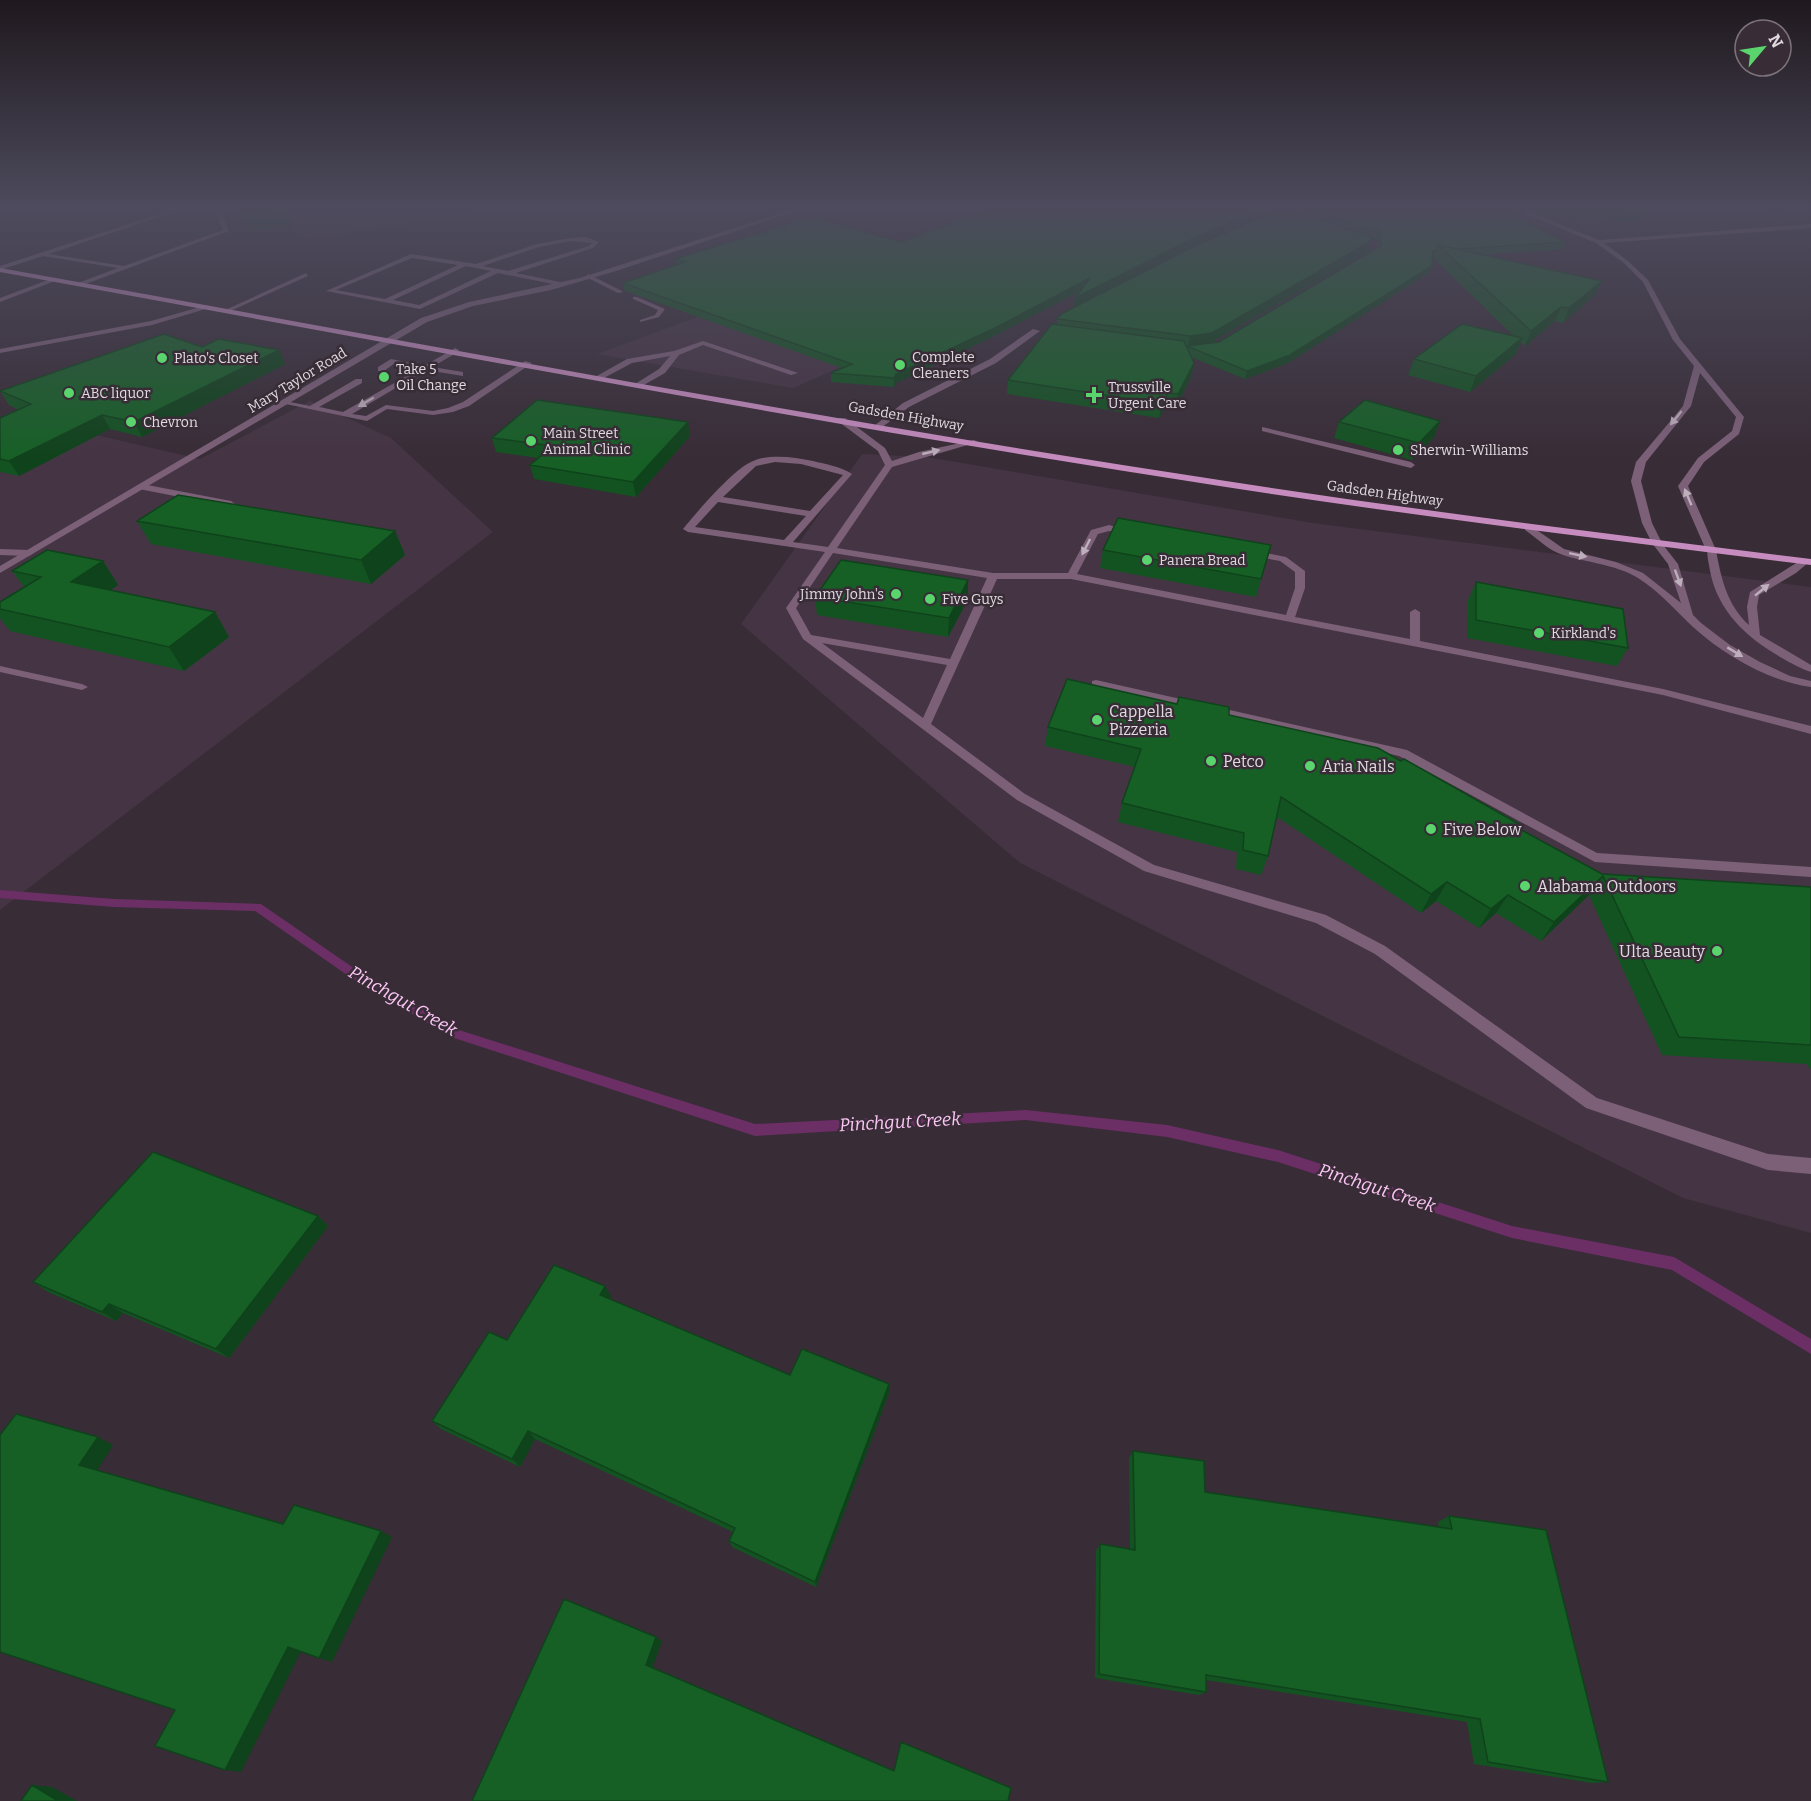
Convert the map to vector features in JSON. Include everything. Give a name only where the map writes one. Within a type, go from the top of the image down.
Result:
[{"type":"main road","name":"Gadsden Highway","points":[[130,293],[842,420],[1224,484],[1528,528],[1808,562]]},
{"type":"street","points":[[0,300],[18,293]]},
{"type":"street","name":"Mary Taylor Road","points":[[0,570],[429,318],[452,308],[517,293]]},
{"type":"street","points":[[1652,293],[1677,340],[1740,417],[1736,432],[1701,460],[1683,486],[1711,550]]},
{"type":"street","points":[[878,426],[906,405],[993,361],[1041,330]]},
{"type":"street","points":[[1658,543],[1647,523],[1636,481],[1641,462],[1687,406],[1698,365]]},
{"type":"lane","points":[[226,311],[265,293]]},
{"type":"lane","points":[[341,293],[420,307],[449,293]]},
{"type":"lane","points":[[386,301],[403,293]]},
{"type":"lane","points":[[635,298],[662,309],[657,316],[642,321]]},
{"type":"lane","points":[[0,351],[152,323],[207,307]]},
{"type":"lane","points":[[420,307],[429,318]]},
{"type":"lane","points":[[599,376],[630,361],[676,353],[703,343],[794,373]]},
{"type":"lane","points":[[344,415],[455,350]]},
{"type":"lane","points":[[639,384],[662,371],[676,353]]},
{"type":"lane","points":[[381,369],[393,361],[460,374]]},
{"type":"lane","points":[[392,371],[406,363]]},
{"type":"lane","points":[[285,403],[367,419],[386,407],[433,413],[466,404],[528,363]]},
{"type":"lane","points":[[312,408],[359,381]]},
{"type":"lane","points":[[324,411],[371,383]]},
{"type":"lane","points":[[842,420],[882,450],[889,465]]},
{"type":"lane","points":[[1265,429],[1411,465]]},
{"type":"lane","points":[[974,442],[922,454],[889,465],[833,551],[791,608],[807,637],[1021,797],[1149,868],[1322,919],[1380,950],[1592,1103],[1768,1162],[1811,1166]]},
{"type":"lane","points":[[786,544],[848,474],[826,466],[770,459],[751,465],[688,529],[993,576],[1071,576],[1663,692],[1811,730]]},
{"type":"lane","points":[[142,486],[245,507]]},
{"type":"lane","points":[[718,499],[812,514]]},
{"type":"lane","points":[[1071,576],[1094,532],[1109,528],[1144,534]]},
{"type":"lane","points":[[1528,528],[1563,552],[1618,565],[1639,575],[1674,600],[1705,632],[1751,662],[1811,684]]},
{"type":"lane","points":[[1658,543],[1673,564],[1688,605],[1689,616]]},
{"type":"lane","points":[[1236,550],[1283,559],[1300,571],[1300,588],[1290,618]]},
{"type":"lane","points":[[1711,550],[1714,574],[1729,611],[1755,637],[1811,669]]},
{"type":"lane","points":[[0,552],[29,553]]},
{"type":"lane","points":[[1755,637],[1752,607],[1755,594],[1774,580],[1787,576],[1808,562]]},
{"type":"lane","points":[[926,726],[993,576]]},
{"type":"lane","points":[[1415,612],[1415,643]]},
{"type":"lane","points":[[807,637],[954,663]]},
{"type":"lane","points":[[0,669],[82,687]]},
{"type":"lane","points":[[1096,683],[1404,753],[1595,857],[1811,872]]},
{"type":"shaded area","points":[[762,293],[1008,293],[793,388],[597,354]]},
{"type":"shaded area","points":[[310,401],[391,438],[493,532],[0,910],[0,431],[35,421],[200,459]]},
{"type":"shaded area","points":[[862,454],[927,457],[1313,523],[1811,587],[1811,1233],[1683,1198],[1020,863],[741,624]]},
{"type":"building","points":[[651,293],[1061,293],[995,328],[896,374],[894,378],[831,373],[852,364]]},
{"type":"building","points":[[1102,293],[1281,293],[1212,333],[1190,336],[1057,319],[1061,314]]},
{"type":"building","points":[[1301,293],[1389,293],[1290,355],[1247,371],[1187,346],[1219,342]]},
{"type":"building","points":[[1490,293],[1587,293],[1569,308],[1561,307],[1531,331]]},
{"type":"building","points":[[1052,324],[1184,341],[1194,363],[1178,394],[1168,393],[1162,404],[1008,380]]},
{"type":"building","points":[[1462,324],[1522,338],[1476,376],[1414,359]]},
{"type":"building","points":[[164,334],[202,347],[219,339],[279,350],[134,422],[102,415],[9,461],[0,459],[0,418],[31,404],[0,391]]},
{"type":"building","points":[[537,400],[688,422],[633,482],[530,465],[553,446],[492,438]]},
{"type":"building","points":[[1365,400],[1440,421],[1419,443],[1339,422]]},
{"type":"building","points":[[178,495],[395,531],[361,560],[137,521]]},
{"type":"building","points":[[1118,518],[1271,545],[1261,579],[1103,550]]},
{"type":"building","points":[[47,550],[103,561],[71,582],[215,612],[169,647],[0,609],[0,602],[41,577],[12,571]]},
{"type":"building","points":[[841,560],[968,580],[949,618],[815,597]]},
{"type":"building","points":[[1476,582],[1623,609],[1628,648],[1476,620]]},
{"type":"building","points":[[1067,679],[1177,704],[1179,697],[1229,707],[1229,715],[1378,748],[1401,761],[1404,759],[1519,824],[1516,827],[1602,874],[1811,887],[1811,1045],[1679,1037],[1603,876],[1554,922],[1508,895],[1491,909],[1447,882],[1431,894],[1281,797],[1268,856],[1243,850],[1244,833],[1122,803],[1141,749],[1048,727]]},
{"type":"building","points":[[153,1152],[318,1216],[216,1349],[109,1304],[102,1312],[33,1282]]},
{"type":"building","points":[[554,1265],[605,1286],[600,1295],[790,1375],[802,1349],[889,1384],[815,1582],[729,1541],[735,1528],[528,1431],[512,1459],[432,1421],[489,1332],[507,1340]]},
{"type":"building","points":[[16,1414],[98,1437],[79,1465],[283,1524],[294,1505],[381,1531],[319,1658],[288,1647],[225,1770],[155,1746],[175,1710],[0,1652],[0,1435]]},
{"type":"building","points":[[1133,1451],[1204,1461],[1205,1492],[1452,1529],[1449,1516],[1546,1530],[1608,1782],[1488,1762],[1480,1719],[1206,1675],[1206,1692],[1099,1674],[1100,1544],[1135,1550]]},
{"type":"building","points":[[564,1599],[656,1637],[646,1665],[894,1771],[901,1742],[1011,1788],[1008,1801],[472,1801]]},
{"type":"building","points":[[32,1785],[58,1801],[21,1801]]},
{"type":"waterway","name":"Pinchgut Creek","points":[[0,894],[114,903],[257,907],[354,974],[455,1034],[755,1130],[1026,1115],[1167,1131],[1278,1156],[1512,1232],[1674,1264],[1811,1347]]},
{"type":"place","name":"Plato's Closet","points":[[162,358]]},
{"type":"place","name":"Complete Cleaners","points":[[900,365]]},
{"type":"place","name":"Take 5 Oil Change","points":[[384,377]]},
{"type":"place","name":"ABC liquor","points":[[69,393]]},
{"type":"place","name":"Trussville Urgent Care","points":[[1094,395]]},
{"type":"place","name":"Chevron","points":[[131,422]]},
{"type":"place","name":"Main Street Animal Clinic","points":[[531,441]]},
{"type":"place","name":"Sherwin-Williams","points":[[1398,450]]},
{"type":"place","name":"Panera Bread","points":[[1147,560]]},
{"type":"place","name":"Jimmy John's","points":[[896,594]]},
{"type":"place","name":"Five Guys","points":[[930,599]]},
{"type":"place","name":"Kirkland's","points":[[1539,633]]},
{"type":"place","name":"Cappella Pizzeria","points":[[1097,720]]},
{"type":"place","name":"Petco","points":[[1211,761]]},
{"type":"place","name":"Aria Nails","points":[[1310,766]]},
{"type":"place","name":"Five Below","points":[[1431,829]]},
{"type":"place","name":"Alabama Outdoors","points":[[1525,886]]},
{"type":"place","name":"Ulta Beauty","points":[[1717,951]]}]
